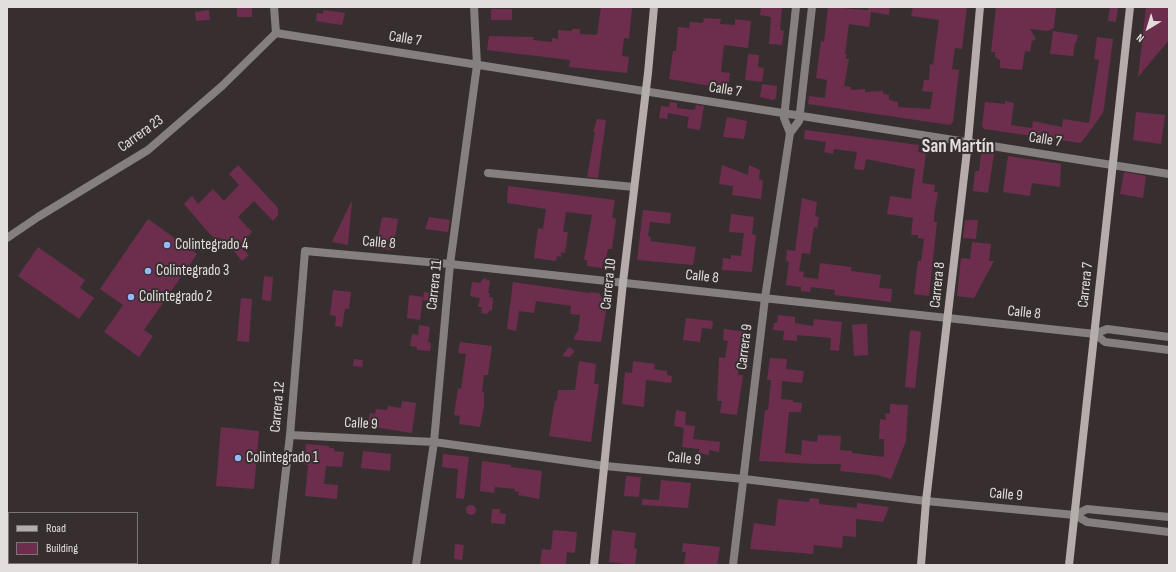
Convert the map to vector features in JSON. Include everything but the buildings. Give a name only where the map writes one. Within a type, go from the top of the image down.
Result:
[{"type":"street","points":[[274,7],[276,33]]},
{"type":"street","name":"Carrera 11","points":[[416,565],[434,442],[450,264],[477,65],[474,7]]},
{"type":"street","name":"Carrera 10","points":[[594,565],[623,282],[646,91],[654,7]]},
{"type":"street","name":"Carrera 9","points":[[790,133],[784,118],[784,113],[796,7]]},
{"type":"street","name":"Carrera 9","points":[[733,565],[765,298],[790,133],[800,116],[812,7]]},
{"type":"street","name":"Carrera 8","points":[[921,565],[926,501],[968,142],[980,7]]},
{"type":"street","name":"Carrera 7","points":[[1069,565],[1130,7]]},
{"type":"street","name":"Calle 7","points":[[276,33],[1169,174]]},
{"type":"street","name":"Carrera 23","points":[[7,238],[38,217],[148,150],[222,86],[276,33]]},
{"type":"street","points":[[488,173],[634,187]]},
{"type":"street","name":"Calle 8","points":[[305,251],[623,282],[1095,334],[1107,329],[1169,337]]},
{"type":"street","name":"Carrera 12","points":[[275,565],[290,435],[305,251]]},
{"type":"street","name":"Calle 8","points":[[1095,334],[1105,342],[1169,348]]},
{"type":"street","name":"Calle 9","points":[[290,435],[434,442],[605,466],[744,479],[926,501],[1075,516],[1087,522],[1169,532]]},
{"type":"street","name":"Calle 9","points":[[1075,516],[1087,509],[1169,517]]},
{"type":"street","points":[[1148,530],[1150,515]]},
{"type":"place","name":"Colintegrado 4","points":[[167,245]]},
{"type":"place","name":"Colintegrado 3","points":[[148,271]]},
{"type":"place","name":"Colintegrado 2","points":[[131,297]]},
{"type":"place","name":"Colintegrado 1","points":[[238,458]]},
{"type":"district","name":"San Martín","points":[[958,147]]}]
